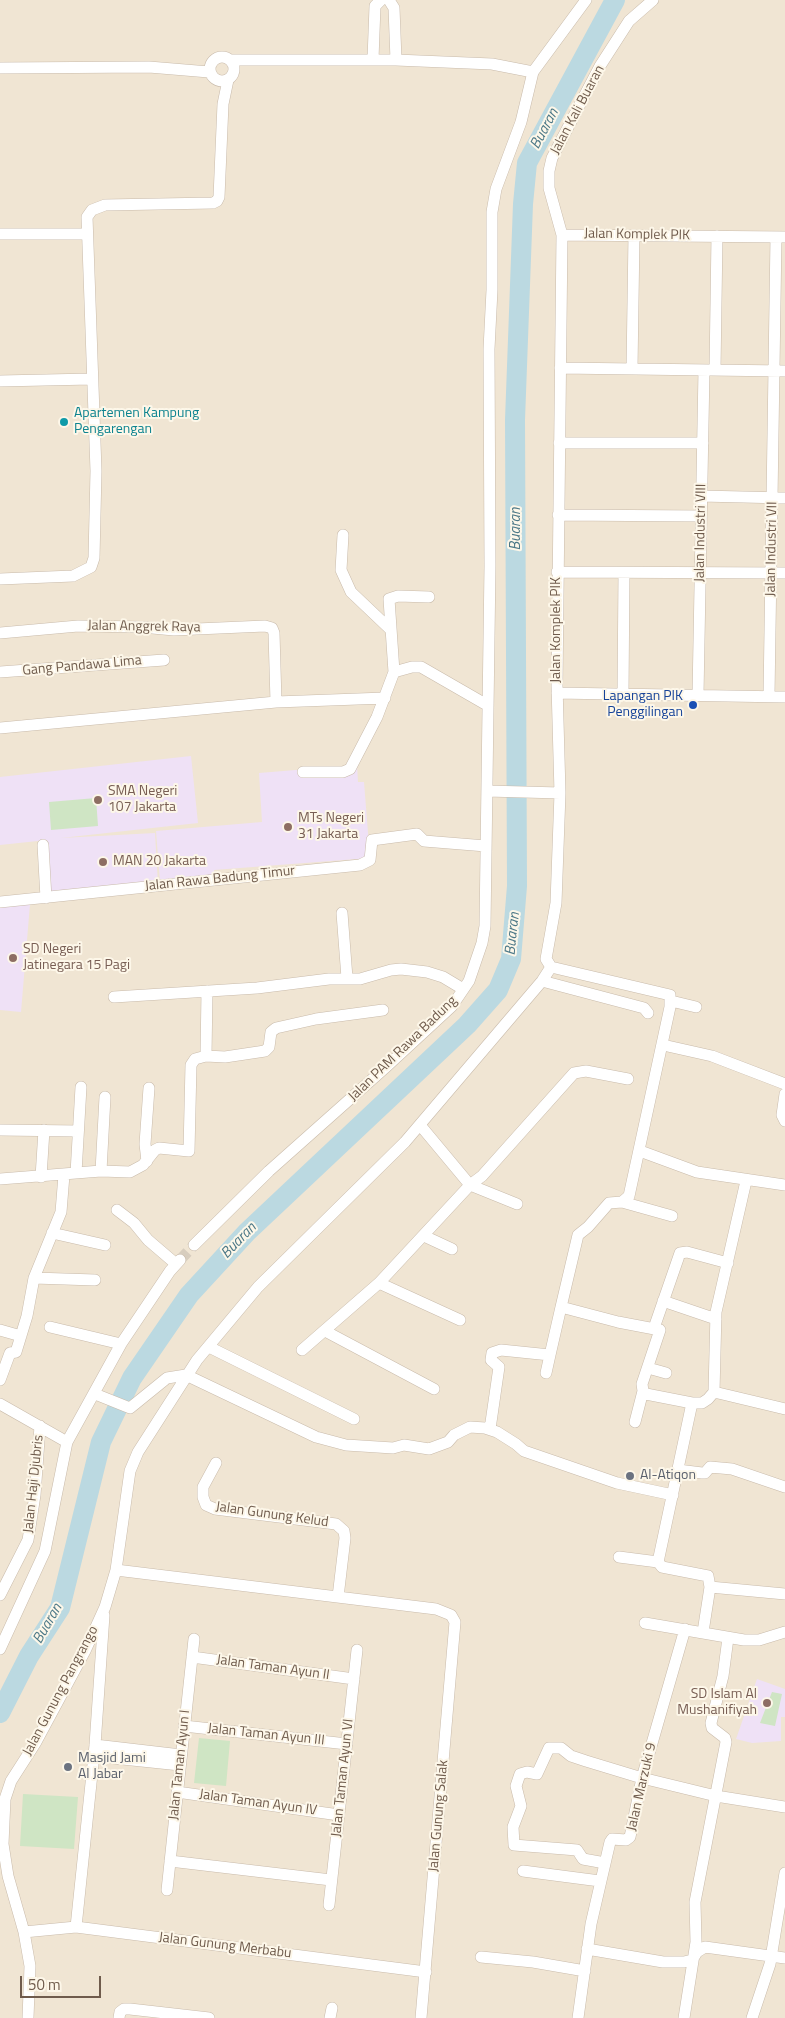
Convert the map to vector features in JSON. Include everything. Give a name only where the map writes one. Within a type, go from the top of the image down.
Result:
[{"type":"street","points":[[374,59],[375,6],[381,0]]},
{"type":"street","points":[[389,0],[394,8],[396,60]]},
{"type":"street","points":[[0,68],[179,68],[212,75],[222,81],[231,70],[264,61],[374,59],[492,64],[534,72],[586,0]]},
{"type":"street","name":"Jalan Kali Buaran","points":[[562,235],[549,188],[552,158],[600,66],[629,22],[652,0]]},
{"type":"street","points":[[0,579],[73,576],[91,567],[94,558],[96,471],[87,217],[97,206],[213,203],[219,198],[223,104],[231,70],[222,56],[179,68]]},
{"type":"street","points":[[213,60],[212,75],[220,91],[223,104]]},
{"type":"street","name":"Jalan PAM Rawa Badung","points":[[194,1245],[269,1171],[386,1068],[452,1006],[464,989],[482,943],[490,791],[487,705],[490,566],[488,349],[492,290],[492,212],[496,189],[521,122],[534,72]]},
{"type":"street","points":[[0,234],[87,234]]},
{"type":"street","name":"Jalan Komplek PIK","points":[[781,237],[562,235],[557,693],[785,697]]},
{"type":"street","points":[[632,369],[634,235]]},
{"type":"street","name":"Jalan Industri VIII","points":[[698,695],[702,443],[710,370],[717,236]]},
{"type":"street","name":"Jalan Industri VII","points":[[769,696],[772,498],[780,371],[781,237]]},
{"type":"street","points":[[560,368],[780,371]]},
{"type":"street","points":[[0,381],[92,378]]},
{"type":"street","points":[[559,443],[702,443]]},
{"type":"street","points":[[701,496],[785,498]]},
{"type":"street","points":[[558,515],[701,516]]},
{"type":"street","points":[[343,535],[341,570],[351,592],[391,630]]},
{"type":"street","points":[[557,572],[785,573]]},
{"type":"street","points":[[623,694],[624,573]]},
{"type":"street","points":[[303,772],[343,772],[350,770],[385,698],[394,672],[389,599],[398,596],[429,597]]},
{"type":"street","name":"Jalan Anggrek Raya","points":[[0,633],[78,626],[142,627],[174,630],[264,626],[272,628],[274,633],[276,702]]},
{"type":"street","name":"Gang Pandawa Lima","points":[[0,672],[164,660]]},
{"type":"street","points":[[394,672],[412,667],[420,667],[487,705]]},
{"type":"street","points":[[557,693],[556,904],[546,959],[551,967],[667,993],[670,995],[671,1001],[630,1196],[622,1202]]},
{"type":"street","points":[[0,728],[276,702],[385,698]]},
{"type":"street","points":[[490,791],[558,793]]},
{"type":"street","name":"Jalan Rawa Badung Timur","points":[[0,902],[360,865],[370,860],[370,843],[375,840],[417,834],[424,841],[486,846]]},
{"type":"street","points":[[43,845],[46,898]]},
{"type":"street","points":[[342,912],[347,978]]},
{"type":"street","name":"Jalan Gunung Pangrango","points":[[28,2018],[30,1966],[24,1932],[8,1876],[3,1844],[5,1799],[11,1781],[45,1726],[85,1651],[105,1607],[116,1570],[130,1470],[146,1437],[186,1375],[258,1287],[420,1125],[542,981],[551,967]]},
{"type":"street","points":[[114,997],[347,978],[360,979],[391,970],[411,970],[443,977],[464,989]]},
{"type":"street","points":[[542,981],[644,1008],[648,1013]]},
{"type":"street","points":[[206,990],[206,1056]]},
{"type":"street","points":[[671,1001],[696,1007]]},
{"type":"street","points":[[0,1179],[100,1171],[130,1172],[138,1170],[154,1150],[160,1148],[189,1151],[191,1065],[195,1059],[206,1056],[225,1057],[265,1051],[269,1047],[270,1032],[276,1028],[316,1019],[382,1010]]},
{"type":"street","points":[[663,1044],[712,1056],[785,1084]]},
{"type":"street","points":[[302,1350],[379,1283],[470,1185],[482,1176],[574,1073],[586,1071],[628,1079]]},
{"type":"street","points":[[76,1173],[81,1087]]},
{"type":"street","points":[[147,1161],[145,1140],[149,1088]]},
{"type":"street","points":[[785,1094],[782,1115],[785,1121]]},
{"type":"street","points":[[100,1171],[105,1097]]},
{"type":"street","points":[[420,1125],[470,1185],[517,1204]]},
{"type":"street","points":[[0,1130],[78,1131]]},
{"type":"street","points":[[41,1177],[44,1130]]},
{"type":"street","points":[[640,1151],[697,1172],[746,1181],[785,1185]]},
{"type":"street","points":[[0,1380],[10,1353],[15,1353],[27,1316],[34,1278],[60,1212],[64,1174]]},
{"type":"street","points":[[643,1391],[646,1394],[692,1403],[708,1399],[714,1392],[716,1319],[746,1181]]},
{"type":"street","points":[[546,1373],[578,1235],[588,1227],[609,1203],[622,1202],[672,1216]]},
{"type":"street","points":[[0,1649],[45,1552],[67,1442],[100,1396],[121,1344],[178,1262],[148,1240],[134,1223],[117,1210]]},
{"type":"street","points":[[52,1233],[104,1245]]},
{"type":"street","points":[[424,1236],[452,1249]]},
{"type":"street","points":[[654,1328],[680,1253],[687,1252],[728,1263]]},
{"type":"street","points":[[34,1278],[95,1280]]},
{"type":"street","points":[[379,1283],[460,1320]]},
{"type":"street","points":[[663,1301],[716,1319]]},
{"type":"street","points":[[561,1307],[618,1322],[654,1328],[660,1332],[642,1384],[643,1391],[635,1422]]},
{"type":"street","points":[[50,1327],[121,1344]]},
{"type":"street","points":[[0,1330],[21,1336]]},
{"type":"street","points":[[325,1331],[434,1389]]},
{"type":"street","points":[[208,1347],[354,1419]]},
{"type":"street","points":[[490,1429],[499,1367],[491,1360],[493,1352],[511,1351],[550,1355]]},
{"type":"street","points":[[648,1368],[666,1373]]},
{"type":"street","points":[[100,1396],[126,1407],[134,1407],[166,1378],[186,1375],[316,1437],[346,1445],[393,1448],[404,1445],[429,1449],[448,1442],[454,1435],[470,1427],[490,1429],[516,1444],[524,1451],[617,1483],[673,1495]]},
{"type":"street","points":[[714,1392],[785,1409]]},
{"type":"street","points":[[658,1562],[692,1403]]},
{"type":"street","points":[[0,1404],[67,1442]]},
{"type":"street","name":"Jalan Haji Djubris","points":[[0,1595],[28,1540],[35,1495],[40,1426]]},
{"type":"street","name":"Jalan Gunung Kelud","points":[[216,1463],[203,1487],[203,1497],[206,1505],[222,1510],[336,1524],[344,1531],[345,1538],[338,1597]]},
{"type":"street","points":[[678,1470],[705,1473],[710,1467],[732,1469],[785,1487]]},
{"type":"street","points":[[619,1558],[658,1562],[662,1566],[707,1575],[710,1587],[703,1632]]},
{"type":"street","points":[[116,1570],[338,1597]]},
{"type":"street","points":[[710,1587],[785,1594]]},
{"type":"street","name":"Jalan Gunung Salak","points":[[338,1597],[436,1609],[451,1615],[455,1622],[421,2018]]},
{"type":"street","points":[[76,1927],[94,1750],[105,1607]]},
{"type":"street","points":[[645,1623],[728,1638],[759,1640],[785,1632]]},
{"type":"street","name":"Jalan Marzuki 9","points":[[578,2018],[584,1971],[600,1881],[612,1839],[629,1839],[630,1837],[642,1778],[685,1629]]},
{"type":"street","points":[[684,2018],[696,1942],[696,1902],[726,1740],[712,1728],[711,1723],[723,1676],[728,1638]]},
{"type":"street","name":"Jalan Taman Ayun I","points":[[167,1890],[194,1639]]},
{"type":"street","name":"Jalan Taman Ayun VI","points":[[329,1905],[357,1650]]},
{"type":"street","name":"Jalan Taman Ayun II","points":[[192,1657],[354,1679]]},
{"type":"street","name":"Jalan Taman Ayun III","points":[[184,1726],[347,1744]]},
{"type":"street","points":[[605,1863],[584,1859],[577,1850],[514,1845],[513,1827],[521,1806],[516,1786],[520,1774],[527,1772],[537,1774],[546,1752],[552,1746],[561,1748],[572,1756],[586,1761],[642,1778],[716,1796],[785,1807]]},
{"type":"street","points":[[94,1750],[181,1760]]},
{"type":"street","name":"Jalan Taman Ayun IV","points":[[177,1792],[339,1815]]},
{"type":"street","points":[[170,1861],[331,1880]]},
{"type":"street","points":[[523,1871],[600,1881]]},
{"type":"street","points":[[752,2018],[771,1956],[785,1873]]},
{"type":"street","name":"Jalan Gunung Merbabu","points":[[24,1932],[76,1927],[426,1972]]},
{"type":"street","points":[[588,1949],[663,1962],[692,1960],[697,1952],[705,1948],[785,1958]]},
{"type":"street","points":[[481,1957],[533,1962],[584,1971]]},
{"type":"street","points":[[119,2018],[124,2009],[147,2014],[210,2018]]},
{"type":"shaded area","points":[[0,0],[785,0],[785,2018],[0,2018]]},
{"type":"shaded area","name":"SMA Negeri 107 Jakarta","points":[[191,756],[198,823],[61,838],[155,833],[158,884],[51,892],[47,840],[0,845],[0,777]]},
{"type":"shaded area","name":"MTs Negeri 31 Jakarta","points":[[357,765],[358,782],[364,782],[370,858],[214,870],[214,878],[160,882],[156,831],[262,822],[259,773]]},
{"type":"shaded area","name":"SD Negeri Jatinegara 15 Pagi","points":[[30,904],[21,1012],[0,1010],[0,906]]},
{"type":"shaded area","name":"SD Islam Al Mushanifiyah","points":[[757,1679],[785,1689],[785,1717],[781,1717],[781,1741],[752,1743],[736,1739]]},
{"type":"green space","points":[[96,798],[98,826],[51,830],[49,802]]},
{"type":"green space","points":[[772,1692],[782,1694],[775,1726],[760,1723]]},
{"type":"green space","points":[[199,1738],[230,1741],[226,1786],[194,1783]]},
{"type":"green space","points":[[23,1794],[78,1797],[74,1849],[20,1846]]},
{"type":"waterway","name":"Buaran","points":[[0,1713],[29,1656],[60,1608],[101,1442],[132,1378],[189,1295],[247,1232],[467,1025],[498,990],[511,959],[517,886],[515,420],[523,204],[527,163],[615,0]]},
{"type":"tunnel","points":[[180,1260],[194,1245]]},
{"type":"place","name":"Apartemen Kampung Pengarengan","points":[[64,422]]},
{"type":"place","name":"Lapangan PIK Penggilingan","points":[[693,705]]},
{"type":"place","name":"SMA Negeri 107 Jakarta","points":[[98,800]]},
{"type":"place","name":"MTs Negeri 31 Jakarta","points":[[288,827]]},
{"type":"place","name":"MAN 20 Jakarta","points":[[103,862]]},
{"type":"place","name":"SD Negeri Jatinegara 15 Pagi","points":[[13,958]]},
{"type":"place","name":"Al-Atiqon","points":[[630,1476]]},
{"type":"place","name":"SD Islam Al Mushanifiyah","points":[[767,1703]]},
{"type":"place","name":"Masjid Jami Al Jabar","points":[[68,1767]]}]
